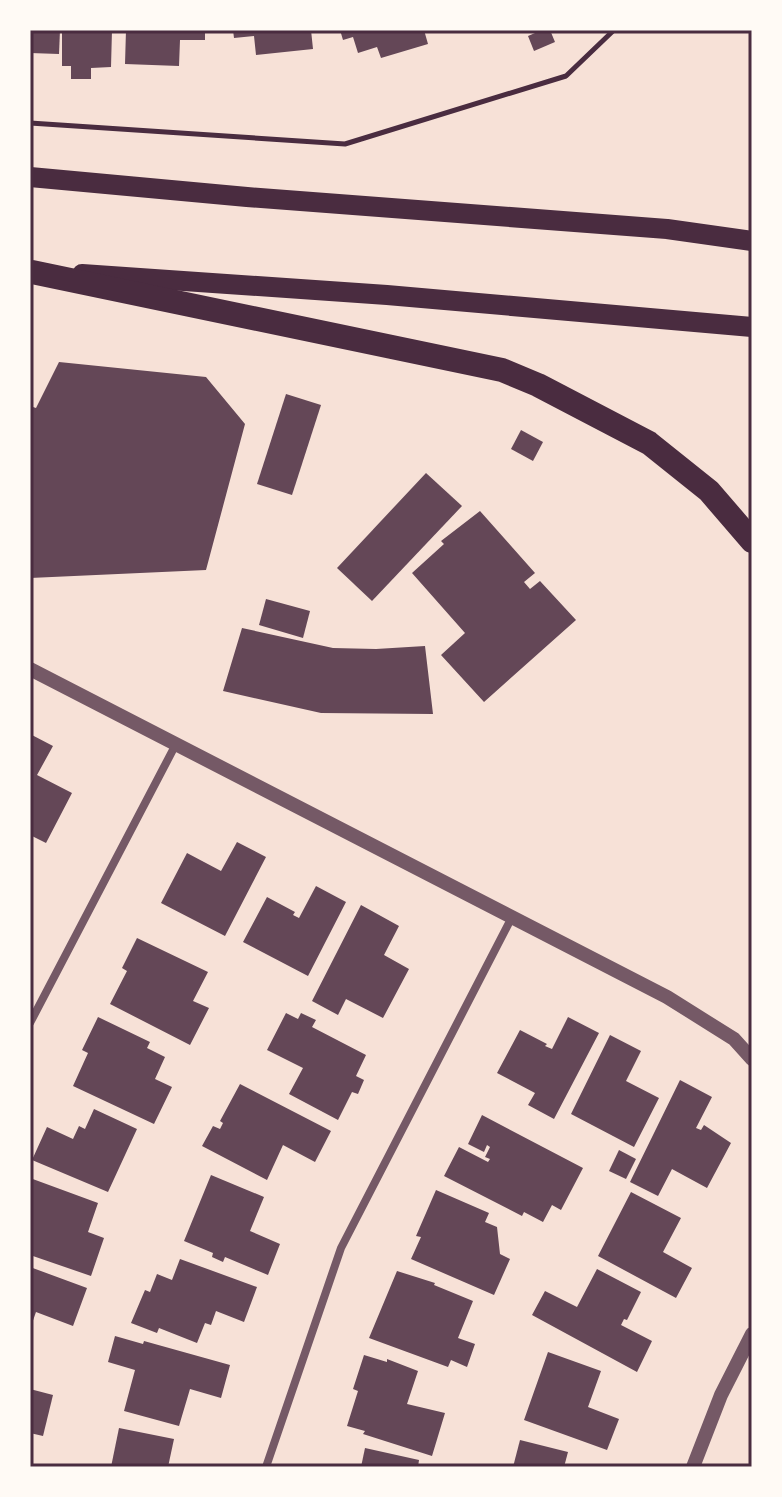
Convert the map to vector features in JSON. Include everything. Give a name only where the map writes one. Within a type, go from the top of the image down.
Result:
[{"type":"highway","points":[[31,272],[502,370],[538,385],[649,443],[709,491],[752,541]]},
{"type":"main road","points":[[30,177],[667,229],[752,241]]},
{"type":"main road","points":[[31,272],[387,295],[752,327]]},
{"type":"street","points":[[30,669],[703,1017],[734,1039],[752,1059]]},
{"type":"street","points":[[30,1023],[176,744]]},
{"type":"street","points":[[266,1467],[341,1248],[512,917]]},
{"type":"street","points":[[693,1467],[721,1395],[752,1334]]},
{"type":"path","points":[[30,123],[345,144],[566,76],[614,30]]},
{"type":"building","points":[[30,30],[60,30],[59,54],[30,53]]},
{"type":"building","points":[[62,30],[112,30],[111,67],[91,68],[91,79],[71,79],[71,66],[62,66]]},
{"type":"building","points":[[126,30],[205,30],[205,40],[180,40],[179,66],[125,64]]},
{"type":"building","points":[[233,30],[311,30],[313,49],[256,55],[254,36],[234,38]]},
{"type":"building","points":[[340,30],[424,30],[428,44],[381,58],[377,47],[358,53],[353,37],[343,40]]},
{"type":"building","points":[[550,30],[555,42],[534,51],[528,36]]},
{"type":"building","points":[[59,362],[206,377],[245,424],[206,570],[30,578],[30,406],[36,408]]},
{"type":"building","points":[[286,394],[321,405],[292,495],[257,484]]},
{"type":"building","points":[[521,430],[543,442],[533,461],[511,449]]},
{"type":"building","points":[[426,473],[462,506],[372,601],[337,568]]},
{"type":"building","points":[[480,511],[535,573],[524,582],[530,589],[540,581],[576,620],[484,702],[441,655],[465,633],[412,573],[444,544],[441,541]]},
{"type":"building","points":[[266,599],[310,611],[303,638],[259,625]]},
{"type":"building","points":[[242,628],[333,648],[425,646],[433,714],[321,713],[223,691]]},
{"type":"building","points":[[30,734],[53,746],[37,775],[72,793],[46,843],[30,835]]},
{"type":"building","points":[[237,842],[266,857],[225,936],[161,903],[187,853],[221,871]]},
{"type":"building","points":[[316,886],[346,902],[308,976],[243,942],[267,897],[295,912],[293,915],[299,918]]},
{"type":"building","points":[[361,905],[399,926],[384,955],[409,969],[383,1018],[346,999],[338,1015],[312,1001]]},
{"type":"building","points":[[137,938],[208,972],[193,1001],[209,1008],[190,1045],[110,1004],[127,971],[122,968]]},
{"type":"building","points":[[286,1013],[298,1019],[301,1013],[316,1020],[312,1027],[366,1055],[356,1076],[364,1080],[358,1094],[352,1092],[338,1120],[289,1094],[303,1068],[267,1050]]},
{"type":"building","points":[[98,1017],[150,1042],[147,1048],[165,1057],[155,1079],[172,1087],[154,1124],[73,1086],[88,1053],[82,1050]]},
{"type":"building","points":[[568,1017],[599,1033],[554,1119],[528,1105],[535,1093],[497,1073],[520,1030],[552,1049]]},
{"type":"building","points":[[610,1035],[641,1051],[626,1081],[659,1098],[634,1147],[571,1114]]},
{"type":"building","points":[[680,1080],[712,1097],[696,1128],[701,1130],[704,1125],[731,1143],[707,1188],[672,1169],[658,1196],[630,1182]]},
{"type":"building","points":[[240,1084],[331,1131],[315,1162],[283,1145],[267,1180],[202,1146],[213,1126],[220,1129],[223,1123],[220,1121]]},
{"type":"building","points":[[94,1109],[137,1129],[108,1192],[32,1160],[47,1127],[73,1139],[79,1126],[85,1129]]},
{"type":"building","points":[[482,1115],[583,1168],[561,1210],[552,1205],[543,1222],[524,1212],[522,1216],[444,1176],[459,1147],[488,1162],[490,1159],[485,1157],[490,1147],[487,1145],[484,1152],[468,1144]]},
{"type":"building","points":[[619,1150],[636,1159],[626,1179],[609,1171]]},
{"type":"building","points":[[211,1175],[264,1197],[250,1231],[280,1244],[268,1275],[225,1257],[223,1262],[212,1257],[213,1253],[184,1241]]},
{"type":"building","points":[[30,1178],[98,1203],[88,1232],[104,1238],[91,1276],[30,1255]]},
{"type":"building","points":[[436,1190],[489,1213],[485,1222],[497,1227],[500,1254],[510,1259],[494,1295],[411,1259],[421,1237],[416,1236]]},
{"type":"building","points":[[631,1192],[681,1218],[663,1252],[692,1268],[676,1298],[598,1256]]},
{"type":"building","points":[[180,1259],[257,1287],[244,1322],[216,1311],[211,1325],[205,1323],[197,1343],[159,1328],[157,1333],[131,1323],[145,1290],[150,1292],[157,1274],[172,1280]]},
{"type":"building","points":[[30,1267],[87,1288],[73,1326],[36,1312],[30,1329]]},
{"type":"building","points":[[597,1269],[641,1292],[627,1320],[624,1319],[621,1325],[652,1341],[637,1372],[532,1315],[545,1291],[577,1307]]},
{"type":"building","points":[[397,1271],[435,1283],[473,1301],[458,1338],[475,1344],[467,1367],[451,1360],[448,1367],[369,1338]]},
{"type":"building","points":[[115,1336],[230,1365],[221,1398],[190,1389],[179,1426],[124,1411],[135,1370],[108,1362]]},
{"type":"building","points":[[548,1352],[601,1371],[588,1407],[619,1419],[607,1450],[524,1420]]},
{"type":"building","points":[[364,1355],[387,1362],[387,1359],[418,1371],[407,1404],[445,1413],[432,1456],[347,1426],[358,1391],[353,1389]]},
{"type":"building","points":[[30,1389],[53,1395],[43,1436],[30,1433]]},
{"type":"building","points":[[119,1428],[174,1439],[168,1467],[111,1467]]},
{"type":"building","points":[[520,1440],[568,1452],[564,1467],[513,1467]]},
{"type":"building","points":[[365,1448],[419,1460],[418,1467],[361,1467]]}]
